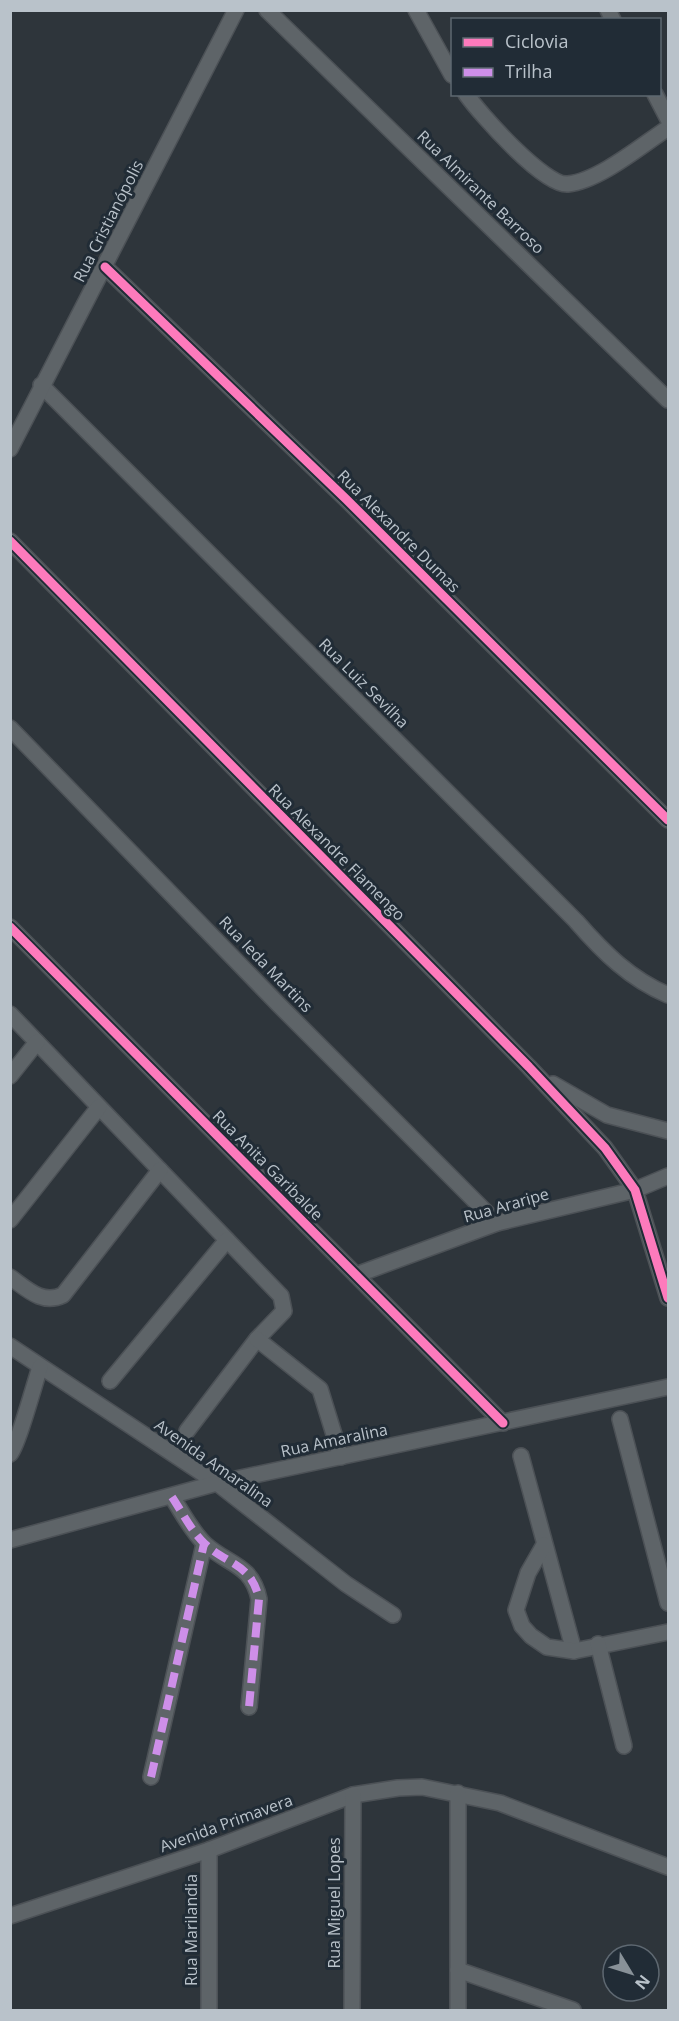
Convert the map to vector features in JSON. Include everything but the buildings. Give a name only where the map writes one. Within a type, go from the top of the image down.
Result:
[{"type":"street","name":"Rua Cristianópolis","points":[[10,448],[236,10]]},
{"type":"street","name":"Rua Almirante Barroso","points":[[267,10],[669,400]]},
{"type":"street","points":[[416,10],[451,71]]},
{"type":"street","points":[[468,96],[502,136],[528,160],[548,178],[566,185],[580,182],[597,173],[669,128]]},
{"type":"street","points":[[656,96],[669,119]]},
{"type":"street","name":"Rua Alexandre Dumas","points":[[105,267],[280,434],[669,820]]},
{"type":"street","name":"Rua Luiz Sevilha","points":[[41,385],[576,921],[606,955],[639,981],[669,995]]},
{"type":"street","name":"Rua Alexandre Flamengo","points":[[10,541],[529,1067],[605,1148],[635,1190],[669,1298]]},
{"type":"street","name":"Rua Ieda Martins","points":[[10,728],[279,1005],[497,1223]]},
{"type":"street","name":"Rua Anita Garibalde","points":[[10,927],[503,1423]]},
{"type":"street","points":[[10,1014],[281,1296],[284,1311],[257,1339],[187,1431]]},
{"type":"street","points":[[10,1076],[37,1042]]},
{"type":"street","points":[[529,1067],[579,1101],[607,1115],[669,1131]]},
{"type":"street","points":[[10,1220],[99,1107]]},
{"type":"street","points":[[10,1276],[39,1297],[53,1300],[63,1295],[160,1170]]},
{"type":"street","name":"Rua Araripe","points":[[356,1275],[497,1223],[635,1190],[669,1176]]},
{"type":"street","points":[[110,1382],[227,1240]]},
{"type":"street","points":[[257,1339],[320,1389],[341,1457]]},
{"type":"street","name":"Avenida Amaralina","points":[[10,1346],[217,1483],[346,1584],[393,1615]]},
{"type":"street","points":[[10,1454],[16,1448],[25,1410],[40,1367]]},
{"type":"street","name":"Rua Amaralina","points":[[10,1540],[217,1483],[669,1387]]},
{"type":"street","points":[[620,1419],[669,1603]]},
{"type":"street","points":[[521,1456],[574,1651]]},
{"type":"street","points":[[172,1497],[204,1544],[243,1570],[255,1583],[259,1599],[249,1707]]},
{"type":"street","points":[[151,1777],[204,1544]]},
{"type":"street","points":[[544,1545],[528,1573],[516,1610],[522,1626],[531,1636],[547,1647],[574,1651],[598,1644],[669,1632]]},
{"type":"street","points":[[598,1644],[624,1746]]},
{"type":"street","name":"Avenida Primavera","points":[[10,1916],[209,1850],[353,1795],[422,1787],[458,1792],[500,1803],[669,1867]]},
{"type":"street","points":[[458,1792],[458,2010]]},
{"type":"street","name":"Rua Miguel Lopes","points":[[352,2010],[353,1795]]},
{"type":"street","name":"Rua Marilandia","points":[[209,1850],[209,2010]]},
{"type":"street","points":[[458,1970],[573,2010]]},
{"type":"marked path","points":[[172,1497],[200,1539],[238,1566],[256,1587],[259,1599],[249,1707]]},
{"type":"marked path","points":[[151,1777],[204,1544]]},
{"type":"cycle path","points":[[105,267],[346,499],[668,820]]},
{"type":"cycle path","points":[[10,541],[529,1067],[605,1148],[635,1190],[668,1298]]},
{"type":"cycle path","points":[[10,927],[503,1423]]}]
